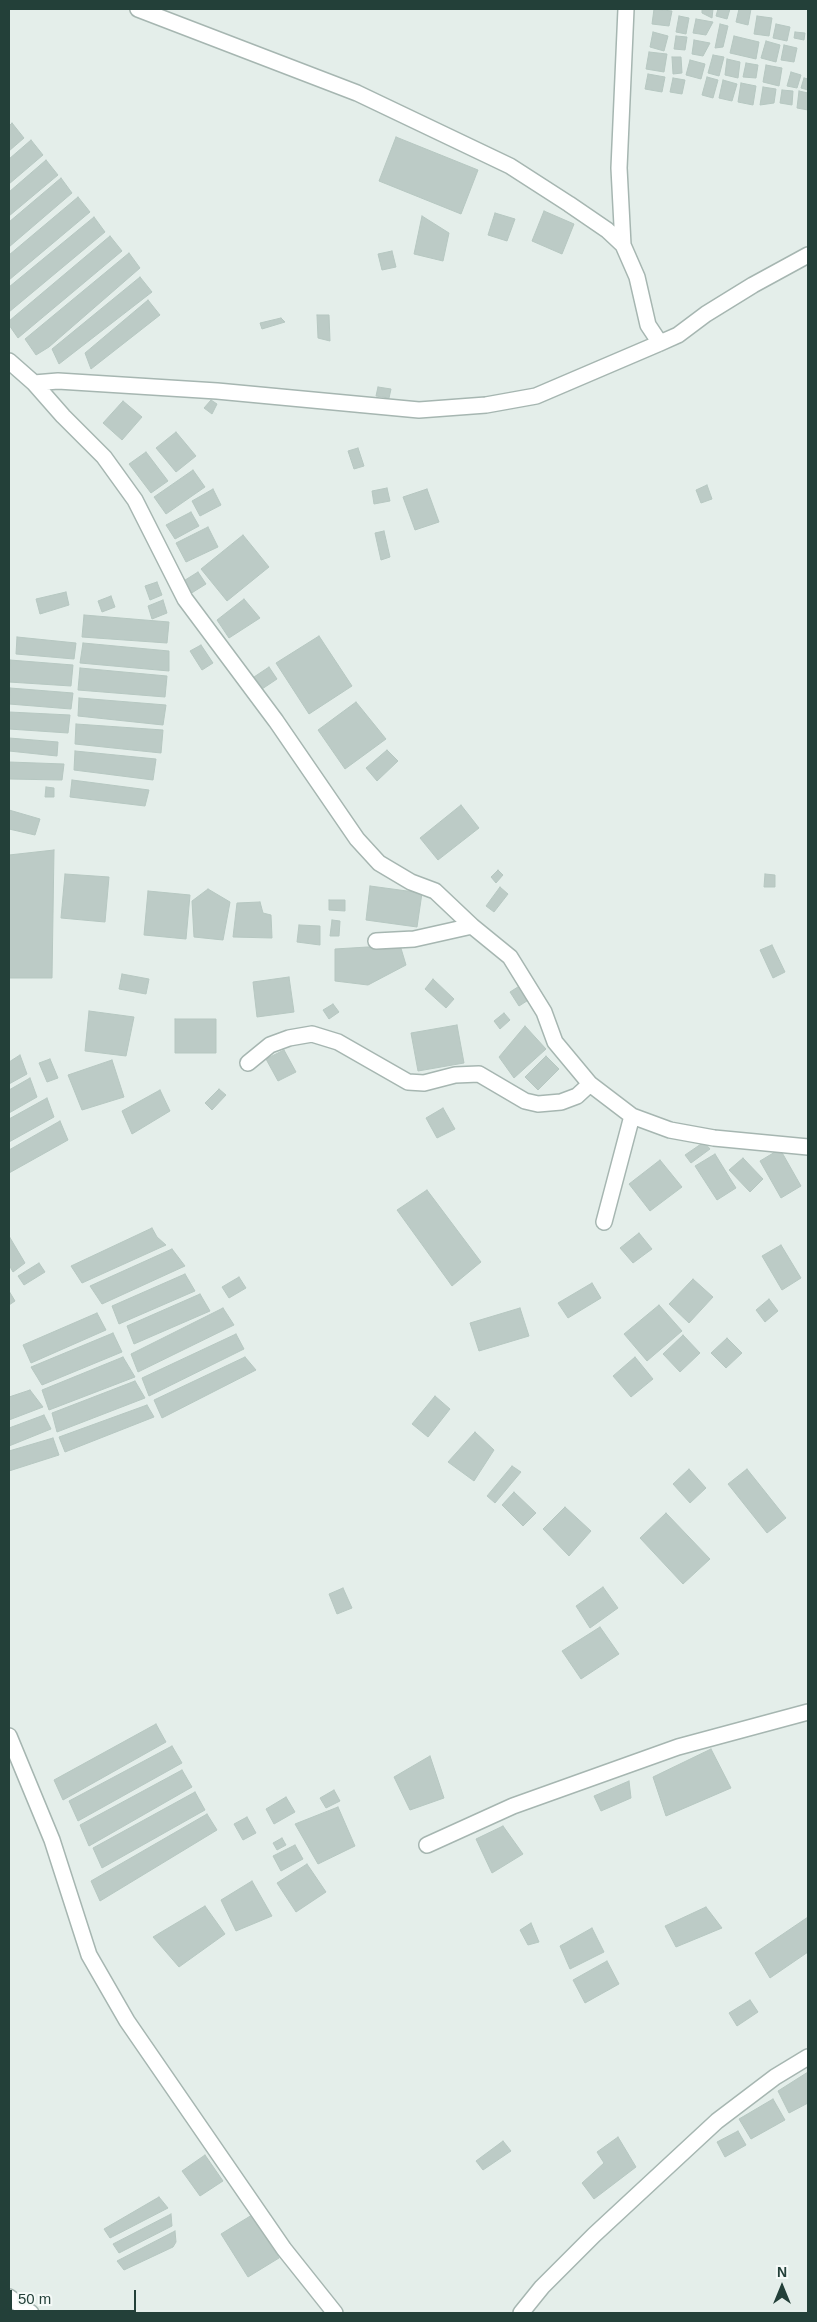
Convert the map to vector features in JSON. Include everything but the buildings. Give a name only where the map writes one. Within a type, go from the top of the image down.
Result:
[{"type":"street","points":[[138,9],[357,93],[452,137],[518,171],[600,225],[622,245],[637,276],[648,325],[660,343]]},
{"type":"street","points":[[622,245],[620,168],[626,9]]},
{"type":"street","points":[[34,383],[58,381],[217,391],[419,410],[486,406],[536,396],[678,335],[706,314],[752,285],[808,255]]},
{"type":"street","points":[[9,361],[34,383],[63,416],[104,457],[135,500],[186,599],[276,721],[357,839],[378,863],[411,882],[435,892],[510,957],[544,1012],[555,1042],[590,1084],[632,1116],[670,1130],[714,1138],[808,1147]]},
{"type":"street","points":[[376,941],[414,939],[472,926]]},
{"type":"street","points":[[248,1063],[270,1045],[288,1038],[312,1034],[338,1042],[408,1082],[424,1083],[455,1075],[479,1074],[525,1101],[538,1104],[561,1102],[577,1096],[590,1084]]},
{"type":"street","points":[[604,1222],[632,1116]]},
{"type":"street","points":[[427,1845],[522,1803],[678,1747],[808,1712]]},
{"type":"street","points":[[9,1736],[52,1840],[89,1954],[127,2021],[284,2249],[335,2313]]},
{"type":"street","points":[[521,2313],[542,2288],[594,2235],[717,2121],[775,2077],[808,2057]]},
{"type":"street","points":[[9,2297],[31,2313]]}]
